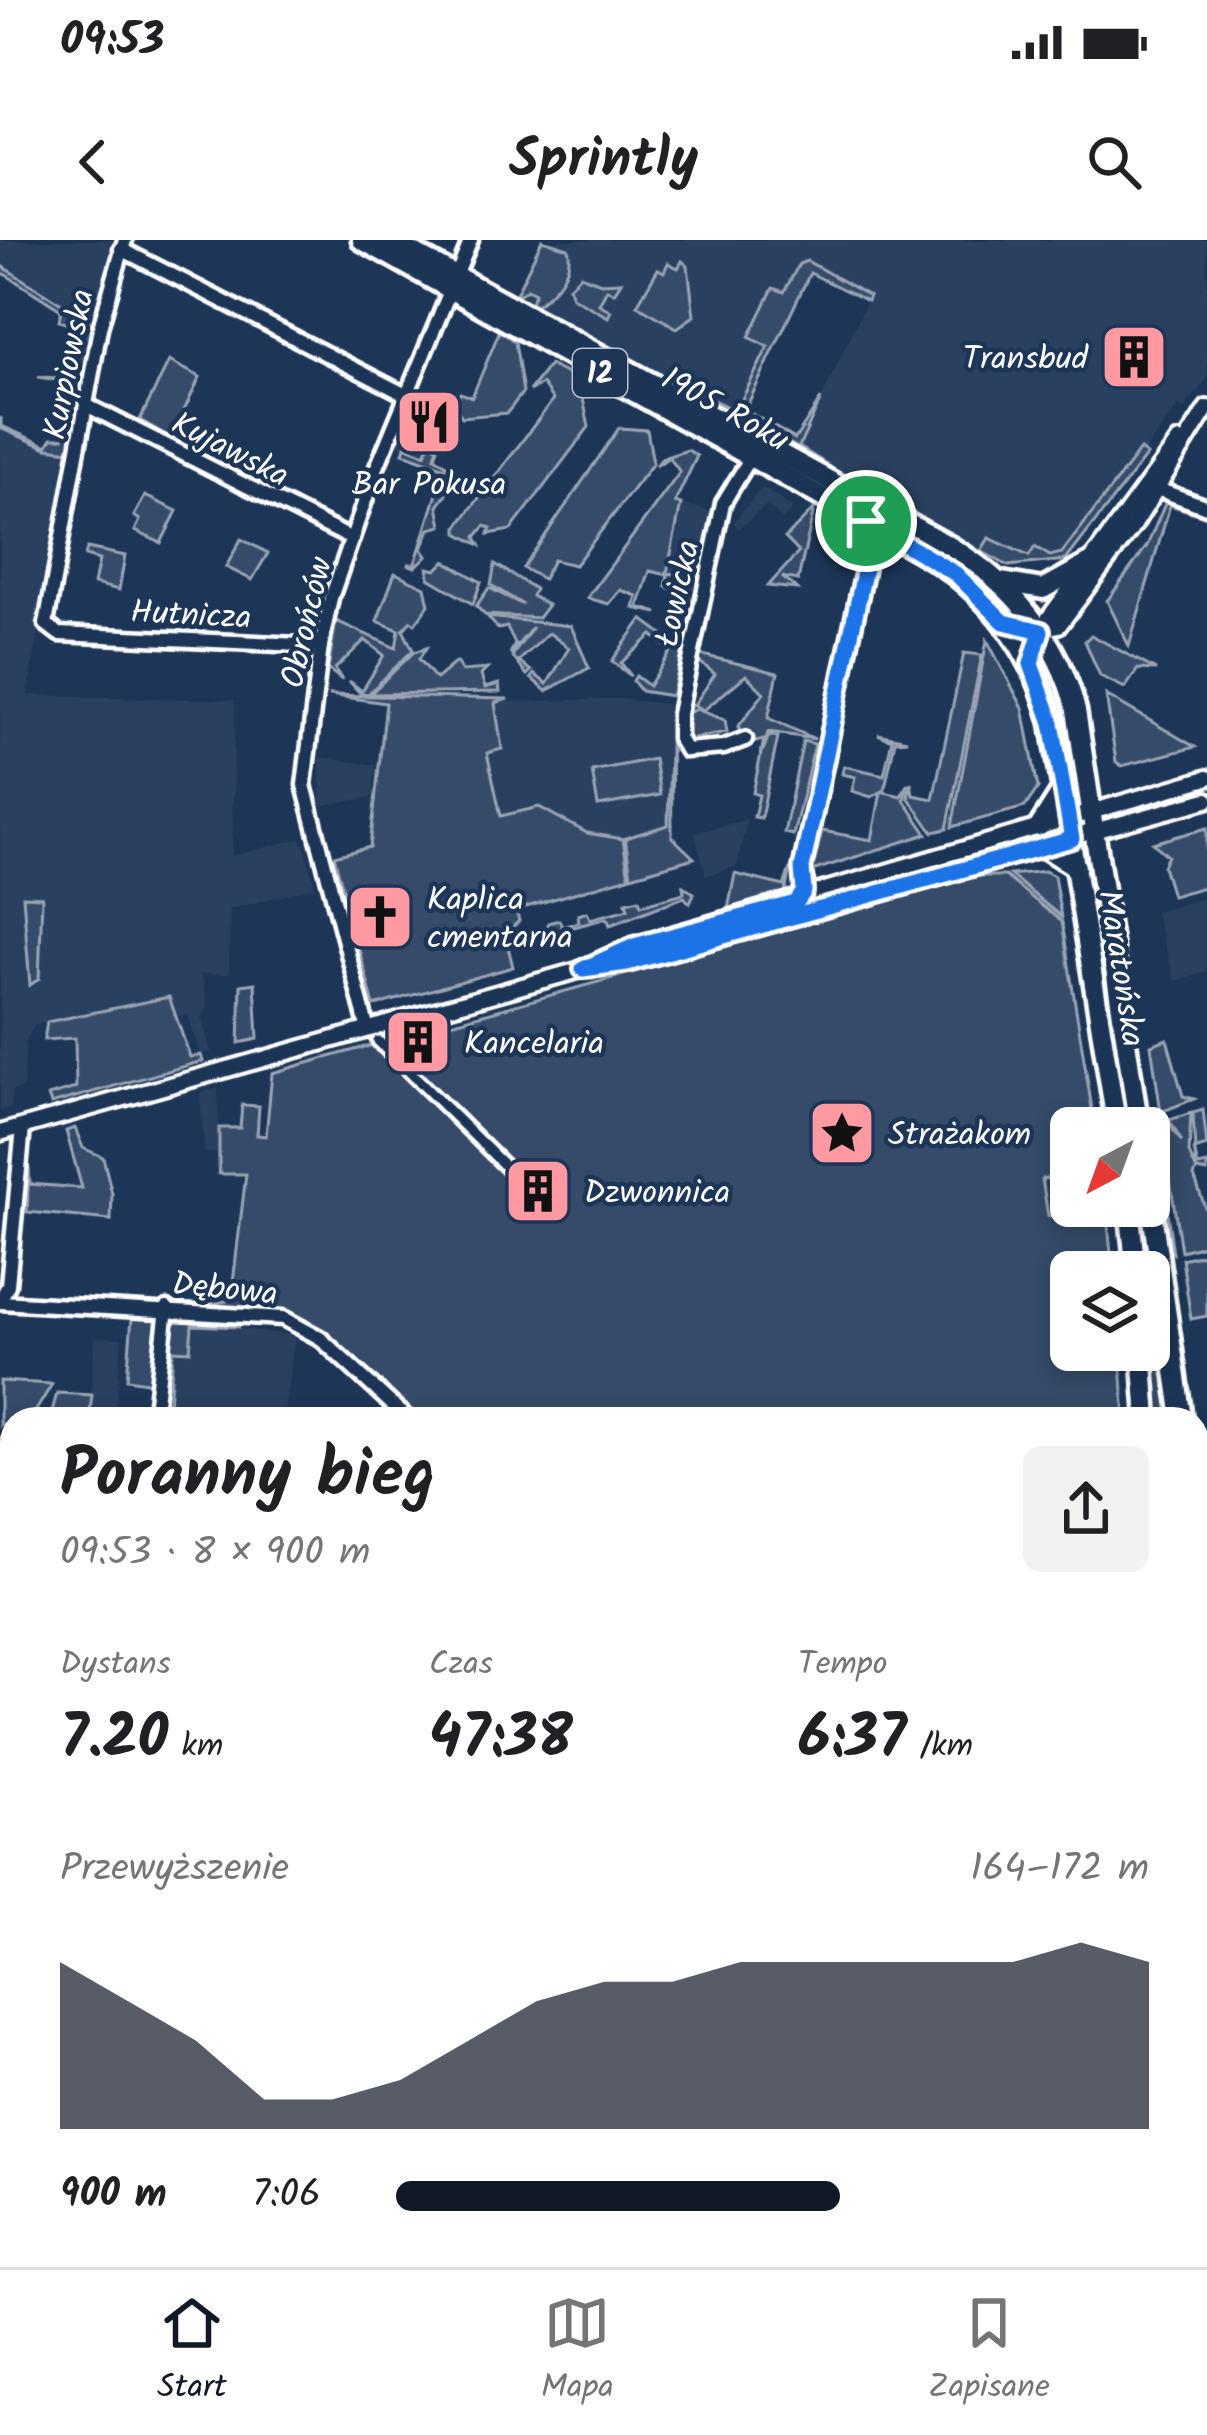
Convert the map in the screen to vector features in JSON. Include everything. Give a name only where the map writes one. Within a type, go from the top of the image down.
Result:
[{"type":"main road","name":"1905 Roku","points":[[362,240],[451,282],[938,539],[997,580],[1050,628],[1076,710],[1096,832]]},
{"type":"main road","name":"1905 Roku","points":[[390,240],[451,282],[956,574],[1004,622],[1031,664],[1052,723],[1068,818]]},
{"type":"main road","points":[[997,580],[1016,588],[1043,589],[1088,564]]},
{"type":"main road","points":[[1063,787],[1041,837],[1076,866]]},
{"type":"main road","name":"Maratońska","points":[[1068,818],[1114,1107]]},
{"type":"main road","name":"Maratońska","points":[[1096,832],[1136,1107]]},
{"type":"main road","points":[[1104,1042],[1114,1034],[1126,1036]]},
{"type":"main road","points":[[1154,1227],[1180,1407]]},
{"type":"main road","points":[[1144,1371],[1146,1407]]},
{"type":"street","name":"Obrońców","points":[[373,1035],[304,785],[320,646],[352,539],[471,240]]},
{"type":"street","points":[[123,244],[406,394]]},
{"type":"street","name":"Kurpiowska","points":[[59,634],[46,621],[86,405],[123,244]]},
{"type":"street","name":"Kujawska","points":[[86,405],[352,539]]},
{"type":"street","points":[[1050,628],[1157,488],[1207,408]]},
{"type":"street","points":[[1031,664],[1088,564],[1149,474],[1195,425]]},
{"type":"street","name":"Łowicka","points":[[745,739],[724,747],[683,749],[681,702],[722,509],[751,457]]},
{"type":"street","points":[[1157,488],[1207,507]]},
{"type":"street","points":[[805,899],[802,868],[870,544],[866,521]]},
{"type":"street","points":[[870,544],[888,533]]},
{"type":"street","points":[[1004,622],[1050,628]]},
{"type":"street","name":"Hutnicza","points":[[59,634],[320,646]]},
{"type":"street","points":[[1041,837],[1068,818],[1207,778]]},
{"type":"street","points":[[0,1133],[373,1035],[583,969],[627,963],[805,899],[1041,837],[1072,839],[1207,800]]},
{"type":"street","points":[[373,1035],[507,1168]]},
{"type":"street","points":[[0,1302],[8,1285],[23,1127]]},
{"type":"street","points":[[8,1285],[30,1300]]},
{"type":"street","name":"Dębowa","points":[[0,1302],[256,1314],[294,1322],[320,1338],[395,1407]]},
{"type":"street","points":[[155,1407],[166,1308]]},
{"type":"shaded area","points":[[0,240],[113,240],[93,324],[0,265]]},
{"type":"shaded area","points":[[542,240],[1207,240],[1207,379],[1184,409],[1178,406],[1069,552],[1029,556],[989,538],[981,551],[799,447],[869,296],[808,266],[737,413],[514,298]]},
{"type":"shaded area","points":[[542,240],[568,248],[569,256],[561,280],[536,305],[531,302],[535,293],[527,289],[514,298]]},
{"type":"shaded area","points":[[682,261],[688,266],[694,316],[677,328],[637,305],[658,269],[664,272],[668,263],[678,268]]},
{"type":"shaded area","points":[[807,261],[869,296],[867,301],[810,273],[745,410],[795,439],[821,399],[799,447],[828,465],[701,394],[736,411],[768,347],[749,337],[773,288],[784,292],[799,264]]},
{"type":"shaded area","points":[[0,265],[93,324],[71,451],[47,448],[0,428],[1,417],[1,426],[47,446],[52,438],[63,438],[70,395],[62,392],[63,381],[38,377],[62,378],[72,325],[59,321],[61,310],[0,271]]},
{"type":"shaded area","points":[[580,275],[601,283],[621,282],[614,293],[607,289],[599,304],[611,311],[608,317],[572,297],[569,287]]},
{"type":"shaded area","points":[[500,330],[515,342],[523,392],[507,413],[462,417],[454,406],[460,393],[472,397]]},
{"type":"shaded area","points":[[169,361],[200,377],[171,438],[140,420]]},
{"type":"shaded area","points":[[549,365],[579,380],[589,427],[511,530],[489,534],[491,528],[485,526],[476,537],[480,545],[458,533],[458,526],[553,400],[542,384],[529,391]]},
{"type":"shaded area","points":[[414,404],[454,419],[445,440],[433,435],[425,454],[396,443]]},
{"type":"shaded area","points":[[0,428],[47,448],[71,451],[27,695],[235,700],[232,856],[302,838],[315,887],[230,909],[229,974],[201,974],[208,1004],[202,1018],[211,1052],[201,1055],[187,1014],[176,1017],[169,997],[35,1025],[26,1040],[23,1087],[11,1092],[11,1108],[0,1111]]},
{"type":"shaded area","points":[[619,428],[647,430],[653,463],[575,565],[553,560],[543,579],[523,568]]},
{"type":"shaded area","points":[[430,443],[438,448],[435,457],[461,475],[438,506],[442,526],[430,529],[422,549],[427,556],[415,567],[408,564],[415,564],[445,468],[403,453],[405,446],[425,454]]},
{"type":"shaded area","points":[[688,450],[697,456],[675,502],[681,504],[667,573],[699,577],[693,601],[686,600],[687,593],[666,587],[668,575],[650,571],[638,607],[658,613],[634,608],[637,596],[621,590],[609,604],[587,598],[680,472],[669,457],[656,466],[662,458]]},
{"type":"shaded area","points":[[1140,450],[1147,455],[1066,560],[1008,566],[981,551],[989,538],[1029,556],[1035,547],[1050,556],[1062,553]]},
{"type":"shaded area","points":[[762,487],[793,508],[783,520],[767,505],[739,528],[733,523]]},
{"type":"shaded area","points":[[145,496],[177,511],[161,543],[135,531],[140,520],[134,516]]},
{"type":"shaded area","points":[[1167,499],[1207,517],[1170,505],[1129,646],[1107,601],[1147,546]]},
{"type":"shaded area","points":[[681,504],[713,511],[699,577],[667,574]]},
{"type":"shaded area","points":[[814,509],[798,580],[782,577],[797,589],[768,586],[799,552],[785,538]]},
{"type":"shaded area","points":[[241,539],[268,553],[252,580],[226,567]]},
{"type":"shaded area","points":[[87,548],[125,556],[119,590],[94,584],[99,560],[85,556]]},
{"type":"shaded area","points":[[445,561],[481,582],[473,604],[429,578],[428,568],[436,570]]},
{"type":"shaded area","points":[[495,564],[535,589],[532,596],[548,605],[538,618],[485,615],[476,606],[489,588],[523,605],[491,585]]},
{"type":"shaded area","points":[[395,573],[425,587],[429,605],[415,624],[411,621],[403,630],[413,650],[368,694],[360,693],[349,681],[362,691],[384,655],[365,640],[335,669],[342,680],[328,669],[336,621],[396,648],[399,630],[377,621]]},
{"type":"shaded area","points":[[488,617],[571,626],[589,668],[546,691],[531,678],[534,674],[547,684],[569,648],[549,633],[519,661],[531,671],[527,675],[512,656],[533,627],[510,654],[515,644],[507,627],[498,629]]},
{"type":"shaded area","points":[[642,619],[683,649],[672,696],[641,691],[633,681],[636,676],[649,686],[671,651],[652,635],[621,663],[631,676],[612,661]]},
{"type":"shaded area","points":[[1091,635],[1156,670],[1138,669],[1125,688],[1100,676],[1085,641]]},
{"type":"shaded area","points":[[987,640],[1023,708],[1038,788],[1025,807],[952,827]]},
{"type":"shaded area","points":[[426,648],[419,659],[436,679],[456,662],[462,671],[487,669],[481,675],[485,688],[499,684],[500,692],[370,694],[414,652]]},
{"type":"shaded area","points":[[964,653],[982,655],[947,829],[933,832],[908,797],[911,782],[913,795],[933,799]]},
{"type":"shaded area","points":[[698,654],[778,673],[768,718],[815,739],[768,732],[763,751],[769,735],[778,737],[761,818],[754,817],[759,795],[753,793],[764,739],[752,742],[738,727],[764,693],[746,675],[704,710],[694,705],[715,674],[696,659]]},
{"type":"shaded area","points":[[329,695],[508,699],[495,703],[502,749],[487,753],[501,816],[539,807],[587,833],[623,839],[629,877],[516,910],[519,921],[505,934],[513,967],[374,1006],[334,856],[370,847],[386,703]]},
{"type":"shaded area","points":[[1106,695],[1195,747],[1122,766],[1116,762]]},
{"type":"shaded area","points":[[621,699],[666,704],[670,714],[668,826],[620,839],[501,816],[487,752],[502,748],[495,702]]},
{"type":"shaded area","points":[[696,709],[725,720],[727,732],[694,738],[694,746],[685,744],[683,716]]},
{"type":"shaded area","points":[[671,714],[672,837],[694,858],[631,876],[625,838],[668,825]]},
{"type":"shaded area","points":[[878,734],[907,740],[895,741],[884,792],[901,796],[908,783],[904,800],[927,834],[812,871],[822,831],[872,840],[881,792],[871,797],[852,791],[855,777],[842,774],[844,766],[884,775],[892,740]]},
{"type":"shaded area","points":[[803,741],[815,744],[793,835],[784,833]]},
{"type":"shaded area","points":[[320,757],[376,765],[372,797],[320,806]]},
{"type":"shaded area","points":[[654,759],[660,795],[598,806],[592,771]]},
{"type":"shaded area","points":[[747,819],[737,866],[706,876],[695,833]]},
{"type":"shaded area","points":[[1207,828],[1207,886],[1172,896],[1163,866],[1168,856],[1153,843]]},
{"type":"shaded area","points":[[790,868],[784,898],[727,914],[735,874],[784,886]]},
{"type":"shaded area","points":[[1045,871],[1054,876],[1061,917],[1010,875]]},
{"type":"shaded area","points":[[978,876],[1005,876],[1062,922],[1092,1107],[1050,1107],[1050,1178],[1042,1179],[1050,1227],[1108,1227],[1111,1251],[1050,1251],[1050,1371],[1122,1371],[1124,1407],[404,1407],[312,1325],[270,1309],[206,1305],[231,1300],[246,1174],[219,1174],[219,1128],[240,1128],[242,1105],[259,1106],[257,1135],[266,1136],[272,1073]]},
{"type":"shaded area","points":[[683,886],[694,893],[690,903],[684,897],[610,925],[607,918],[548,934],[548,923],[559,920],[562,927],[579,922],[578,915],[587,912],[590,919],[628,909],[626,902],[639,899],[641,905],[684,893]]},
{"type":"shaded area","points":[[23,896],[42,897],[39,979],[30,985]]},
{"type":"shaded area","points":[[1207,897],[1207,972],[1175,981],[1155,912]]},
{"type":"shaded area","points":[[255,983],[258,1039],[239,1043],[241,985]]},
{"type":"shaded area","points":[[169,997],[190,1057],[201,1055],[203,1061],[51,1104],[48,1096],[76,1088],[75,1038],[44,1040],[47,1022]]},
{"type":"shaded area","points":[[1167,1039],[1183,1096],[1194,1099],[1170,1108],[1160,1107],[1151,1045]]},
{"type":"shaded area","points":[[218,1088],[219,1153],[204,1153],[200,1093]]},
{"type":"shaded area","points":[[1203,1110],[1207,1146],[1195,1150],[1193,1113]]},
{"type":"shaded area","points":[[1191,1113],[1189,1153],[1196,1169],[1195,1155],[1198,1166],[1207,1164],[1207,1172],[1197,1170],[1194,1176],[1207,1213],[1207,1244],[1181,1251],[1170,1180],[1170,1126],[1182,1142],[1170,1120]]},
{"type":"shaded area","points":[[75,1128],[83,1148],[103,1157],[112,1194],[111,1220],[27,1212],[29,1167],[30,1184],[82,1188],[66,1131]]},
{"type":"shaded area","points":[[1050,1177],[1050,1216],[1047,1216],[1041,1178]]},
{"type":"shaded area","points":[[1138,1227],[1148,1227],[1152,1251],[1140,1251]]},
{"type":"shaded area","points":[[1161,1227],[1169,1227],[1173,1253],[1164,1246]]},
{"type":"shaded area","points":[[1207,1253],[1207,1316],[1191,1319],[1182,1259]]},
{"type":"shaded area","points":[[132,1317],[160,1319],[153,1383],[127,1379]]},
{"type":"shaded area","points":[[168,1319],[240,1327],[192,1325],[190,1351],[173,1350],[169,1407],[158,1407]]},
{"type":"shaded area","points":[[192,1324],[295,1335],[285,1407],[169,1407],[173,1349]]},
{"type":"shaded area","points":[[95,1337],[122,1338],[116,1407],[90,1407]]},
{"type":"shaded area","points":[[1152,1371],[1169,1371],[1174,1407],[1153,1407]]},
{"type":"shaded area","points":[[0,1381],[52,1384],[38,1407],[0,1407]]},
{"type":"shaded area","points":[[57,1393],[92,1395],[90,1407],[53,1407]]},
{"type":"place","name":"Transbud","points":[[1134,357]]},
{"type":"place","name":"Bar Pokusa","points":[[429,422]]},
{"type":"place","name":"Kaplica cmentarna","points":[[380,917]]},
{"type":"place","name":"Kancelaria","points":[[418,1042]]},
{"type":"place","name":"Strażakom","points":[[842,1133]]},
{"type":"place","name":"Dzwonnica","points":[[538,1191]]},
{"type":"route","points":[[866,521],[956,574],[1004,622],[1020,630],[1041,631],[1031,664],[1052,723],[1072,839],[627,963],[583,969],[620,951],[796,903],[802,895],[802,868],[870,544],[866,521]]}]
